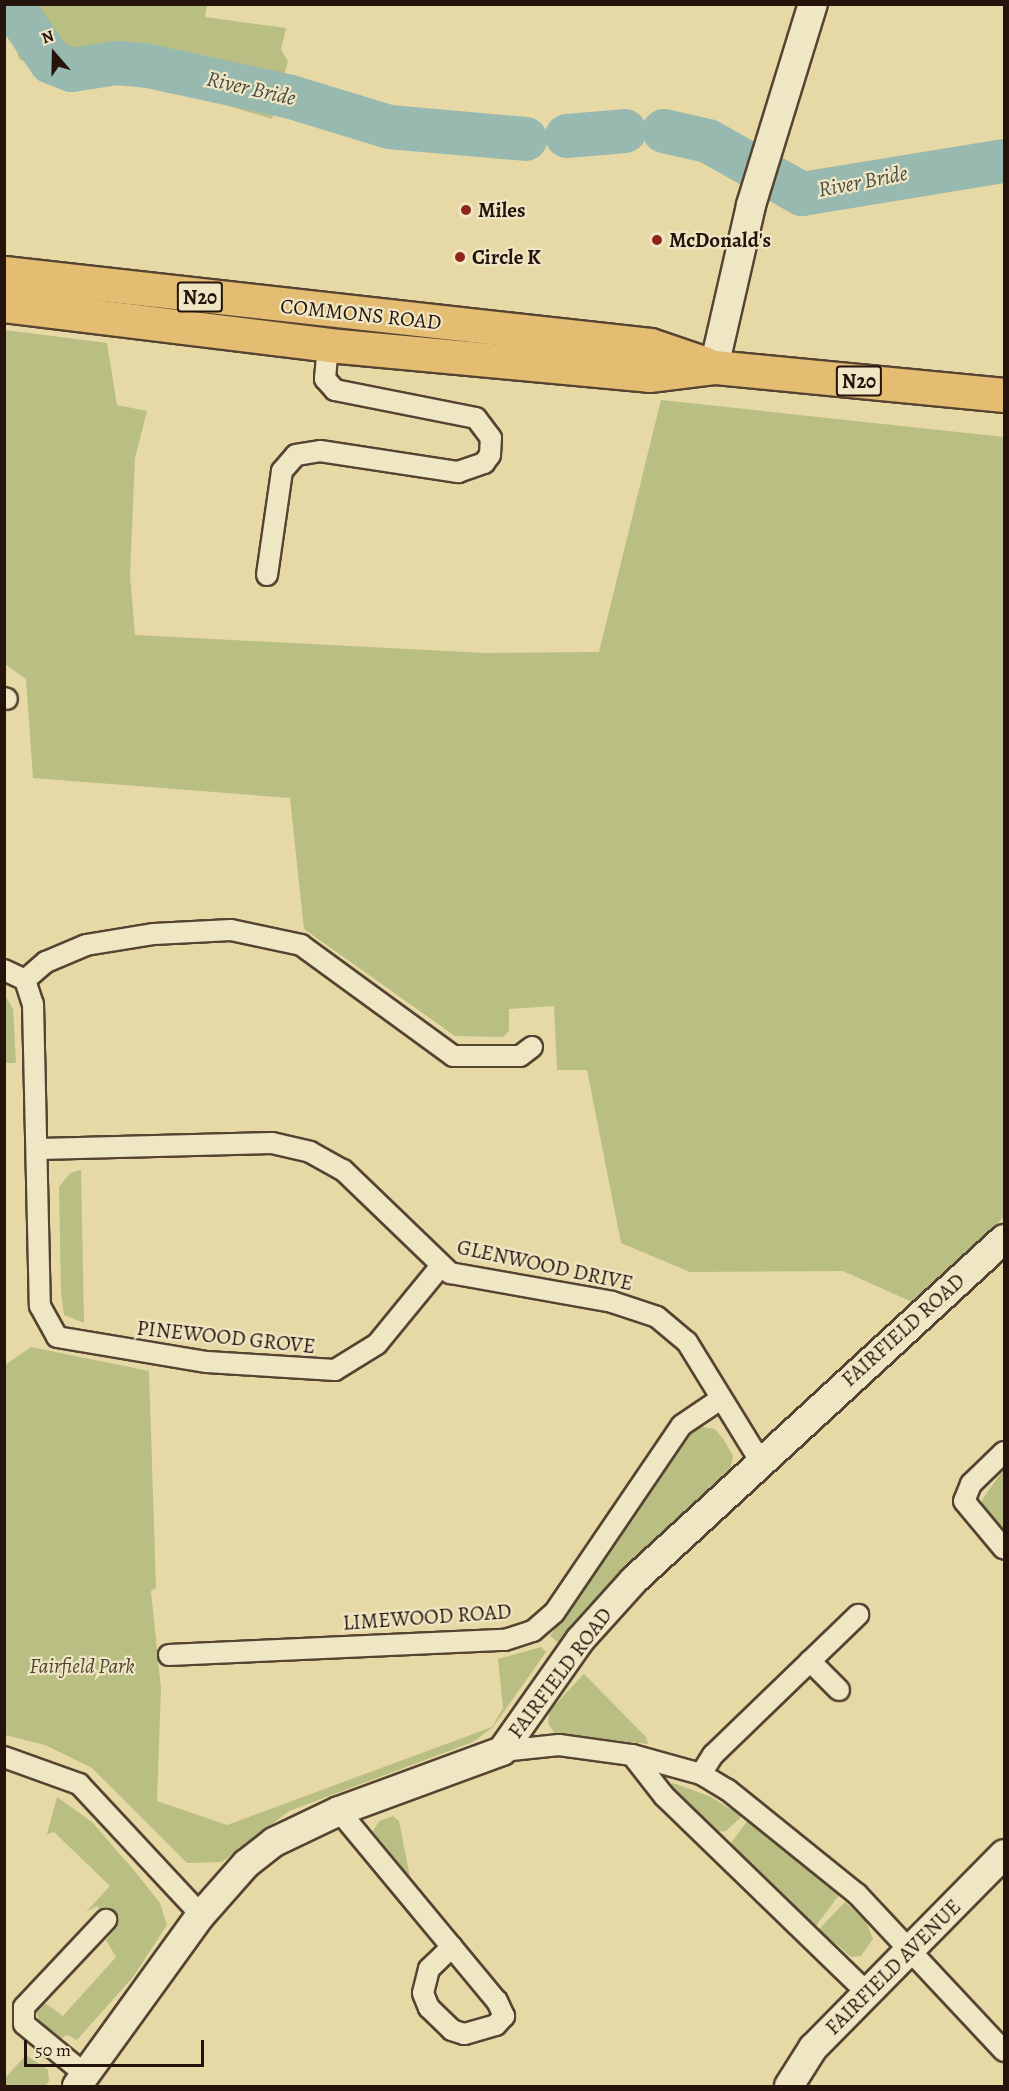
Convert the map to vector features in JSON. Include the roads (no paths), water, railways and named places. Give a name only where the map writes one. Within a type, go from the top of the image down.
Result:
[{"type":"highway","name":"COMMONS ROAD","points":[[4,273],[650,345],[714,367]]},
{"type":"highway","name":"COMMONS ROAD","points":[[4,305],[328,345],[649,375],[714,367],[1005,395]]},
{"type":"street","points":[[714,367],[751,205],[813,4]]},
{"type":"street","points":[[267,575],[282,471],[296,455],[320,451],[458,472],[484,463],[490,455],[491,438],[476,418],[335,390],[325,379],[328,345]]},
{"type":"street","points":[[25,980],[46,962],[87,945],[154,934],[231,930],[301,945],[453,1056],[520,1056],[532,1047]]},
{"type":"street","points":[[4,970],[25,980],[33,1004],[40,1149]]},
{"type":"street","name":"GLENWOOD DRIVE","points":[[40,1149],[294,1146],[343,1170],[440,1267],[462,1277],[612,1302],[657,1317],[687,1342],[719,1400],[759,1459]]},
{"type":"street","name":"PINEWOOD GROVE","points":[[40,1149],[40,1306],[47,1326],[72,1342],[294,1371],[335,1370],[377,1344],[440,1267]]},
{"type":"street","name":"FAIRFIELD ROAD","points":[[81,2081],[201,1916],[261,1851],[339,1811],[502,1751],[597,1620],[759,1459],[1005,1239]]},
{"type":"street","name":"LIMEWOOD ROAD","points":[[169,1655],[505,1640],[533,1631],[554,1613],[682,1425],[719,1400]]},
{"type":"street","points":[[1005,1452],[970,1484],[964,1501],[1005,1550]]},
{"type":"street","points":[[701,1774],[713,1755],[858,1615]]},
{"type":"street","points":[[810,1661],[839,1690]]},
{"type":"street","points":[[502,1751],[559,1745],[632,1755],[701,1774],[805,1848],[910,1949],[1005,2051]]},
{"type":"street","points":[[632,1755],[664,1796],[866,1992]]},
{"type":"street","points":[[4,1757],[79,1784],[201,1916]]},
{"type":"street","points":[[339,1811],[497,2001],[504,2016],[496,2025],[464,2034],[452,2030],[429,2008],[423,1993],[427,1974],[452,1947]]},
{"type":"street","name":"FAIRFIELD AVENUE","points":[[789,2086],[813,2048],[1005,1854]]},
{"type":"street","points":[[81,2081],[24,2024],[24,2007],[106,1920]]},
{"type":"waterway","name":"River Bride","points":[[4,7],[15,10],[51,62],[72,70],[116,63],[148,66],[291,97],[389,127],[525,139]]},
{"type":"waterway","name":"River Bride","points":[[567,136],[625,131]]},
{"type":"waterway","name":"River Bride","points":[[664,131],[708,141],[802,194],[1004,161]]},
{"type":"place","name":"Miles","points":[[466,210]]},
{"type":"place","name":"McDonald's","points":[[657,240]]},
{"type":"place","name":"Circle K","points":[[460,257]]},
{"type":"park label","name":"Fairfield Park","points":[[82,1666]]}]
